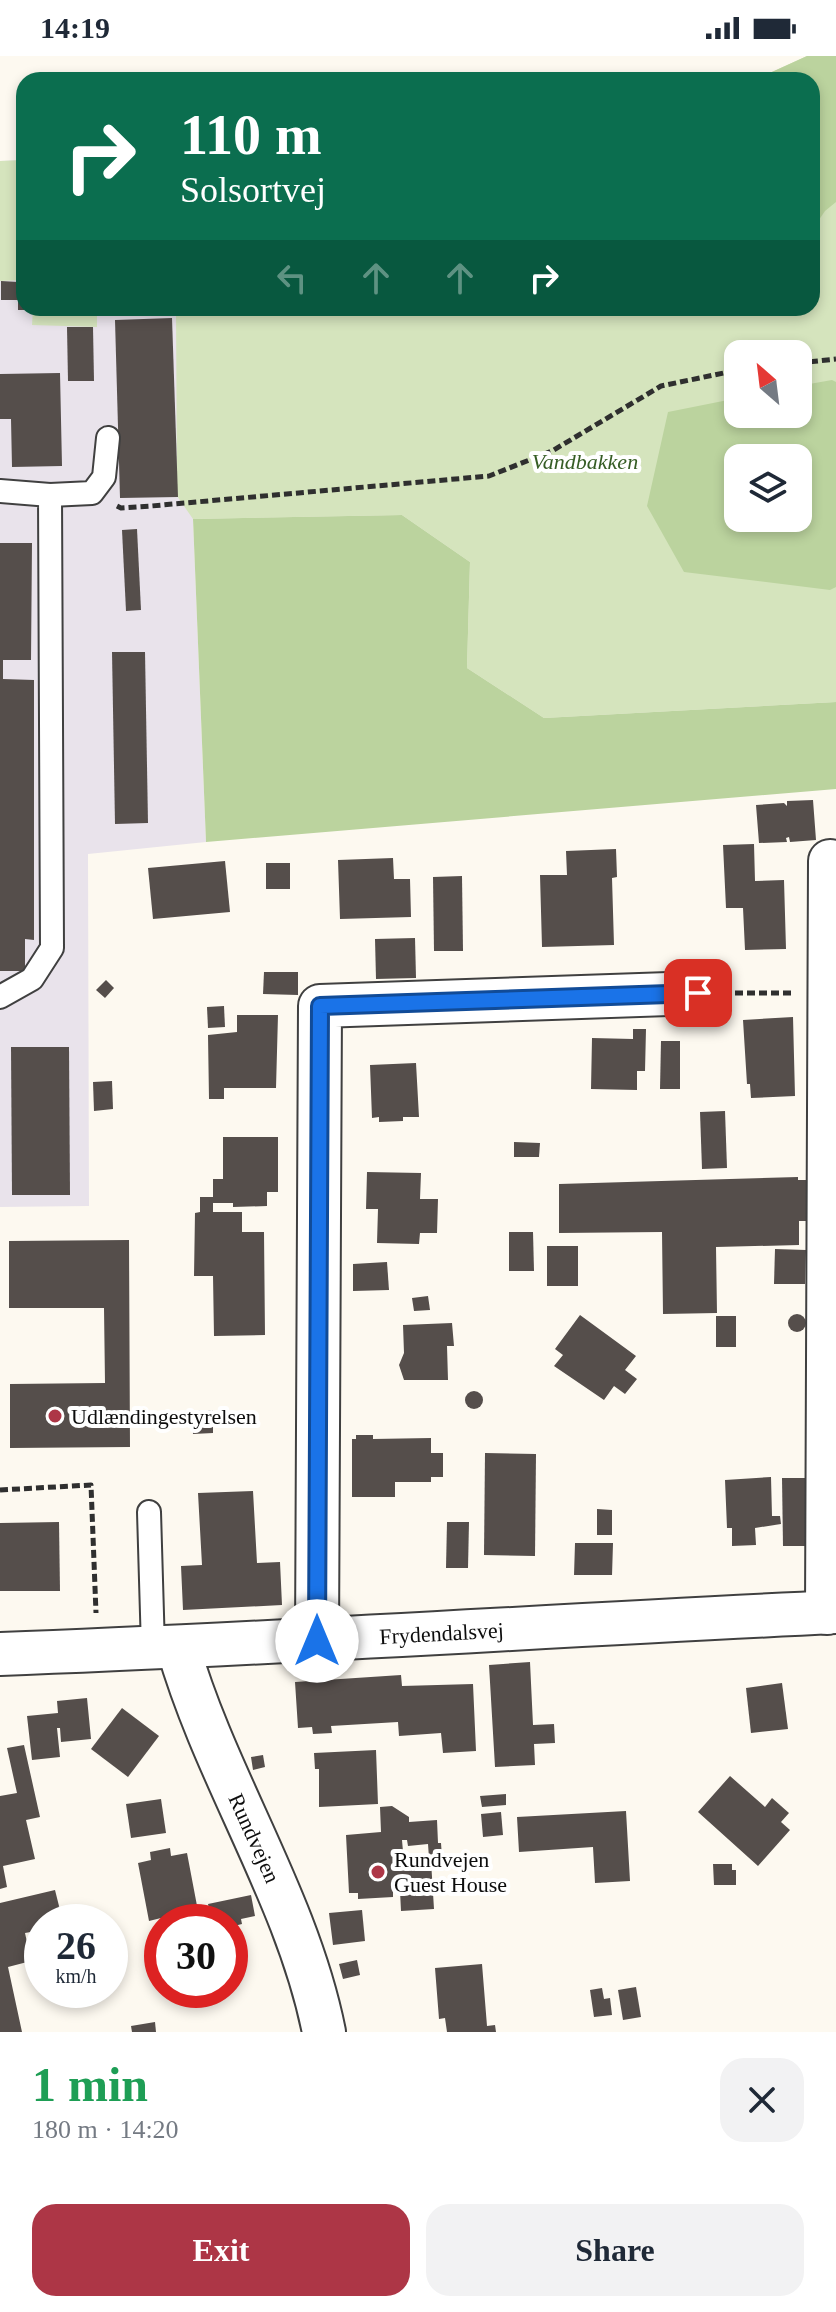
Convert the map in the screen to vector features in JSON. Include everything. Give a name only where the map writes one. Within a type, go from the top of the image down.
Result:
[{"type":"street","points":[[832,882],[829,992],[832,1613]]},
{"type":"street","points":[[317,1641],[320,1006],[698,993]]},
{"type":"street","name":"Frydendalsvej","points":[[0,1654],[317,1641],[650,1620],[832,1613]]},
{"type":"street","name":"Rundvejen","points":[[166,1647],[192,1692],[281,1897],[317,1995],[324,2032]]},
{"type":"lane","points":[[0,491],[50,495],[92,493],[104,477],[108,438]]},
{"type":"lane","points":[[0,997],[32,979],[52,948],[50,495]]},
{"type":"lane","points":[[149,1512],[166,1647]]},
{"type":"path","points":[[812,362],[836,359]]},
{"type":"path","points":[[92,493],[121,508],[489,476],[552,451],[661,386],[724,373]]},
{"type":"path","points":[[698,993],[829,992]]},
{"type":"path","points":[[0,1490],[91,1485],[97,1650]]},
{"type":"shaded area","points":[[16,160],[16,316],[180,316],[193,519],[206,842],[88,854],[89,1206],[0,1207],[0,161]]},
{"type":"green space","name":"Vandbakken","points":[[807,56],[836,56],[836,702],[544,718],[467,668],[470,562],[402,515],[193,519],[177,496],[176,316],[820,316],[820,72],[772,72]]},
{"type":"green space","points":[[807,56],[836,56],[836,202],[820,218],[820,72],[772,72]]},
{"type":"green space","points":[[16,160],[16,280],[0,281],[0,161]]},
{"type":"green space","points":[[33,316],[97,316],[97,327],[32,325]]},
{"type":"green space","points":[[836,382],[836,587],[830,590],[684,572],[647,506],[668,412],[724,401],[724,428],[812,428],[812,384]]},
{"type":"green space","points":[[402,515],[470,562],[467,668],[544,718],[836,702],[836,789],[206,842],[193,519]]},
{"type":"building","points":[[1,281],[16,282],[16,300],[1,300]]},
{"type":"building","points":[[172,318],[178,497],[120,498],[115,320]]},
{"type":"building","points":[[67,327],[93,327],[94,381],[68,381]]},
{"type":"building","points":[[60,373],[62,466],[12,467],[11,419],[0,419],[0,374]]},
{"type":"building","points":[[137,529],[141,610],[126,611],[122,530]]},
{"type":"building","points":[[0,543],[32,543],[31,660],[3,660],[3,679],[34,680],[34,940],[25,939],[25,971],[0,971]]},
{"type":"building","points":[[112,652],[145,652],[148,823],[115,824]]},
{"type":"building","points":[[813,800],[816,840],[790,842],[789,837],[786,838],[787,842],[759,843],[756,805],[784,803],[787,806],[787,801]]},
{"type":"building","points":[[754,844],[755,881],[784,880],[786,949],[745,950],[743,908],[726,908],[723,845]]},
{"type":"building","points":[[616,849],[617,877],[612,878],[614,945],[542,947],[540,875],[567,875],[566,851]]},
{"type":"building","points":[[393,858],[394,879],[410,879],[411,917],[340,919],[338,860]]},
{"type":"building","points":[[225,861],[230,912],[153,919],[148,868]]},
{"type":"building","points":[[266,863],[290,863],[290,889],[266,889]]},
{"type":"building","points":[[462,876],[463,951],[434,951],[433,877]]},
{"type":"building","points":[[415,938],[416,978],[376,979],[375,939]]},
{"type":"building","points":[[264,972],[298,972],[298,995],[263,994]]},
{"type":"building","points":[[106,980],[114,988],[105,998],[96,990]]},
{"type":"building","points":[[224,1006],[225,1027],[208,1028],[207,1007]]},
{"type":"building","points":[[237,1015],[278,1015],[276,1088],[224,1088],[224,1099],[209,1099],[208,1035],[237,1032]]},
{"type":"building","points":[[793,1017],[795,1096],[751,1098],[750,1084],[747,1084],[743,1020]]},
{"type":"building","points":[[633,1029],[646,1029],[645,1071],[637,1071],[637,1090],[591,1089],[592,1038],[633,1039]]},
{"type":"building","points":[[661,1041],[680,1041],[680,1089],[660,1089]]},
{"type":"building","points":[[11,1047],[69,1047],[70,1195],[12,1195]]},
{"type":"building","points":[[416,1063],[419,1117],[379,1122],[379,1117],[372,1118],[370,1065]]},
{"type":"building","points":[[112,1081],[113,1109],[94,1111],[93,1082]]},
{"type":"building","points":[[725,1111],[727,1168],[702,1169],[700,1112]]},
{"type":"building","points":[[223,1137],[278,1137],[278,1192],[267,1192],[267,1206],[233,1207],[233,1203],[213,1203],[213,1212],[242,1212],[242,1232],[264,1232],[265,1335],[214,1336],[213,1276],[194,1276],[195,1213],[200,1212],[200,1197],[213,1197],[213,1179],[223,1179]]},
{"type":"building","points":[[514,1142],[540,1143],[539,1157],[514,1157]]},
{"type":"building","points":[[367,1172],[421,1173],[420,1199],[438,1199],[437,1233],[420,1233],[419,1244],[377,1243],[378,1209],[366,1209]]},
{"type":"building","points":[[798,1177],[798,1180],[809,1180],[809,1221],[799,1221],[799,1245],[716,1247],[717,1313],[663,1314],[662,1232],[559,1233],[559,1184]]},
{"type":"building","points":[[509,1232],[533,1232],[534,1271],[509,1271]]},
{"type":"building","points":[[129,1240],[130,1447],[10,1448],[10,1384],[105,1383],[104,1308],[9,1308],[9,1241]]},
{"type":"building","points":[[547,1246],[578,1246],[578,1286],[547,1286]]},
{"type":"building","points":[[775,1249],[806,1250],[805,1284],[774,1284]]},
{"type":"building","points":[[387,1262],[389,1290],[353,1291],[353,1264]]},
{"type":"building","points":[[428,1296],[430,1310],[414,1311],[412,1298]]},
{"type":"building","points":[[797,1314],[806,1323],[797,1332],[788,1323]]},
{"type":"building","points":[[580,1315],[636,1356],[625,1370],[637,1379],[625,1394],[614,1386],[604,1400],[554,1366],[563,1355],[555,1349]]},
{"type":"building","points":[[716,1316],[736,1316],[736,1347],[716,1347]]},
{"type":"building","points":[[452,1323],[454,1346],[447,1346],[448,1380],[404,1380],[399,1365],[404,1353],[403,1325]]},
{"type":"building","points":[[474,1391],[483,1400],[474,1409],[465,1400]]},
{"type":"building","points":[[192,1410],[213,1410],[213,1433],[193,1434]]},
{"type":"building","points":[[356,1435],[373,1435],[373,1439],[431,1438],[431,1453],[443,1453],[443,1477],[431,1477],[431,1482],[395,1482],[395,1497],[352,1497],[352,1439],[356,1439]]},
{"type":"building","points":[[485,1453],[536,1454],[535,1556],[484,1555]]},
{"type":"building","points":[[771,1477],[772,1516],[780,1516],[781,1524],[755,1528],[756,1545],[732,1546],[732,1528],[727,1528],[725,1480]]},
{"type":"building","points":[[782,1478],[805,1478],[806,1546],[783,1546]]},
{"type":"building","points":[[253,1491],[257,1563],[280,1562],[282,1605],[183,1610],[181,1566],[202,1565],[198,1493]]},
{"type":"building","points":[[597,1509],[612,1510],[612,1535],[597,1535]]},
{"type":"building","points":[[59,1522],[60,1591],[0,1591],[0,1523]]},
{"type":"building","points":[[447,1522],[469,1522],[468,1568],[446,1568]]},
{"type":"building","points":[[575,1543],[613,1543],[612,1575],[574,1575]]},
{"type":"building","points":[[530,1662],[533,1725],[554,1724],[555,1743],[534,1744],[535,1765],[495,1767],[489,1665]]},
{"type":"building","points":[[401,1675],[402,1686],[473,1684],[476,1751],[443,1753],[441,1733],[399,1736],[398,1722],[331,1726],[332,1733],[313,1734],[312,1727],[298,1728],[295,1682]]},
{"type":"building","points":[[782,1683],[788,1729],[751,1733],[746,1688]]},
{"type":"building","points":[[87,1698],[91,1739],[61,1742],[60,1728],[57,1728],[60,1757],[32,1760],[27,1716],[58,1713],[57,1701]]},
{"type":"building","points":[[122,1708],[159,1736],[128,1777],[91,1749]]},
{"type":"building","points":[[24,1745],[40,1817],[26,1820],[35,1859],[3,1866],[7,1887],[0,1889],[0,1796],[17,1793],[7,1748]]},
{"type":"building","points":[[376,1750],[378,1804],[319,1807],[319,1769],[315,1769],[314,1753]]},
{"type":"building","points":[[263,1755],[265,1767],[253,1770],[251,1757]]},
{"type":"building","points":[[730,1776],[765,1807],[772,1798],[789,1813],[781,1822],[790,1830],[758,1866],[698,1812]]},
{"type":"building","points":[[506,1794],[506,1805],[482,1807],[480,1796]]},
{"type":"building","points":[[161,1799],[166,1833],[131,1838],[126,1804]]},
{"type":"building","points":[[392,1806],[409,1817],[409,1822],[437,1820],[442,1857],[429,1858],[428,1844],[408,1846],[407,1840],[402,1840],[404,1863],[431,1861],[434,1909],[401,1911],[400,1891],[393,1892],[393,1897],[358,1899],[358,1893],[349,1893],[346,1835],[381,1832],[380,1807]]},
{"type":"building","points":[[626,1811],[630,1881],[595,1883],[593,1847],[519,1852],[517,1817]]},
{"type":"building","points":[[501,1812],[503,1835],[483,1837],[481,1814]]},
{"type":"building","points":[[170,1848],[171,1856],[187,1853],[197,1904],[146,1904],[138,1863],[151,1860],[150,1852]]},
{"type":"building","points":[[713,1864],[732,1864],[732,1870],[736,1870],[736,1885],[714,1885]]},
{"type":"building","points":[[55,1890],[58,1904],[24,1904],[24,1963],[8,1967],[22,2032],[0,2032],[0,1903]]},
{"type":"building","points":[[251,1895],[255,1916],[248,1918],[248,1904],[208,1904]]},
{"type":"building","points":[[362,1910],[365,1941],[333,1945],[329,1913]]},
{"type":"building","points":[[357,1960],[360,1975],[343,1979],[339,1964]]},
{"type":"building","points":[[482,1964],[487,2026],[495,2025],[496,2032],[447,2032],[445,2018],[439,2019],[435,1968]]},
{"type":"building","points":[[636,1987],[641,2017],[623,2020],[618,1990]]},
{"type":"building","points":[[602,1988],[604,1999],[610,1998],[612,2015],[594,2017],[590,1990]]},
{"type":"building","points":[[155,2022],[156,2032],[132,2032],[131,2026]]},
{"type":"place","name":"Udlændingestyrelsen","points":[[55,1416]]},
{"type":"place","name":"Rundvejen Guest House","points":[[378,1872]]},
{"type":"route","points":[[317,1641],[320,1006],[698,993]]}]
